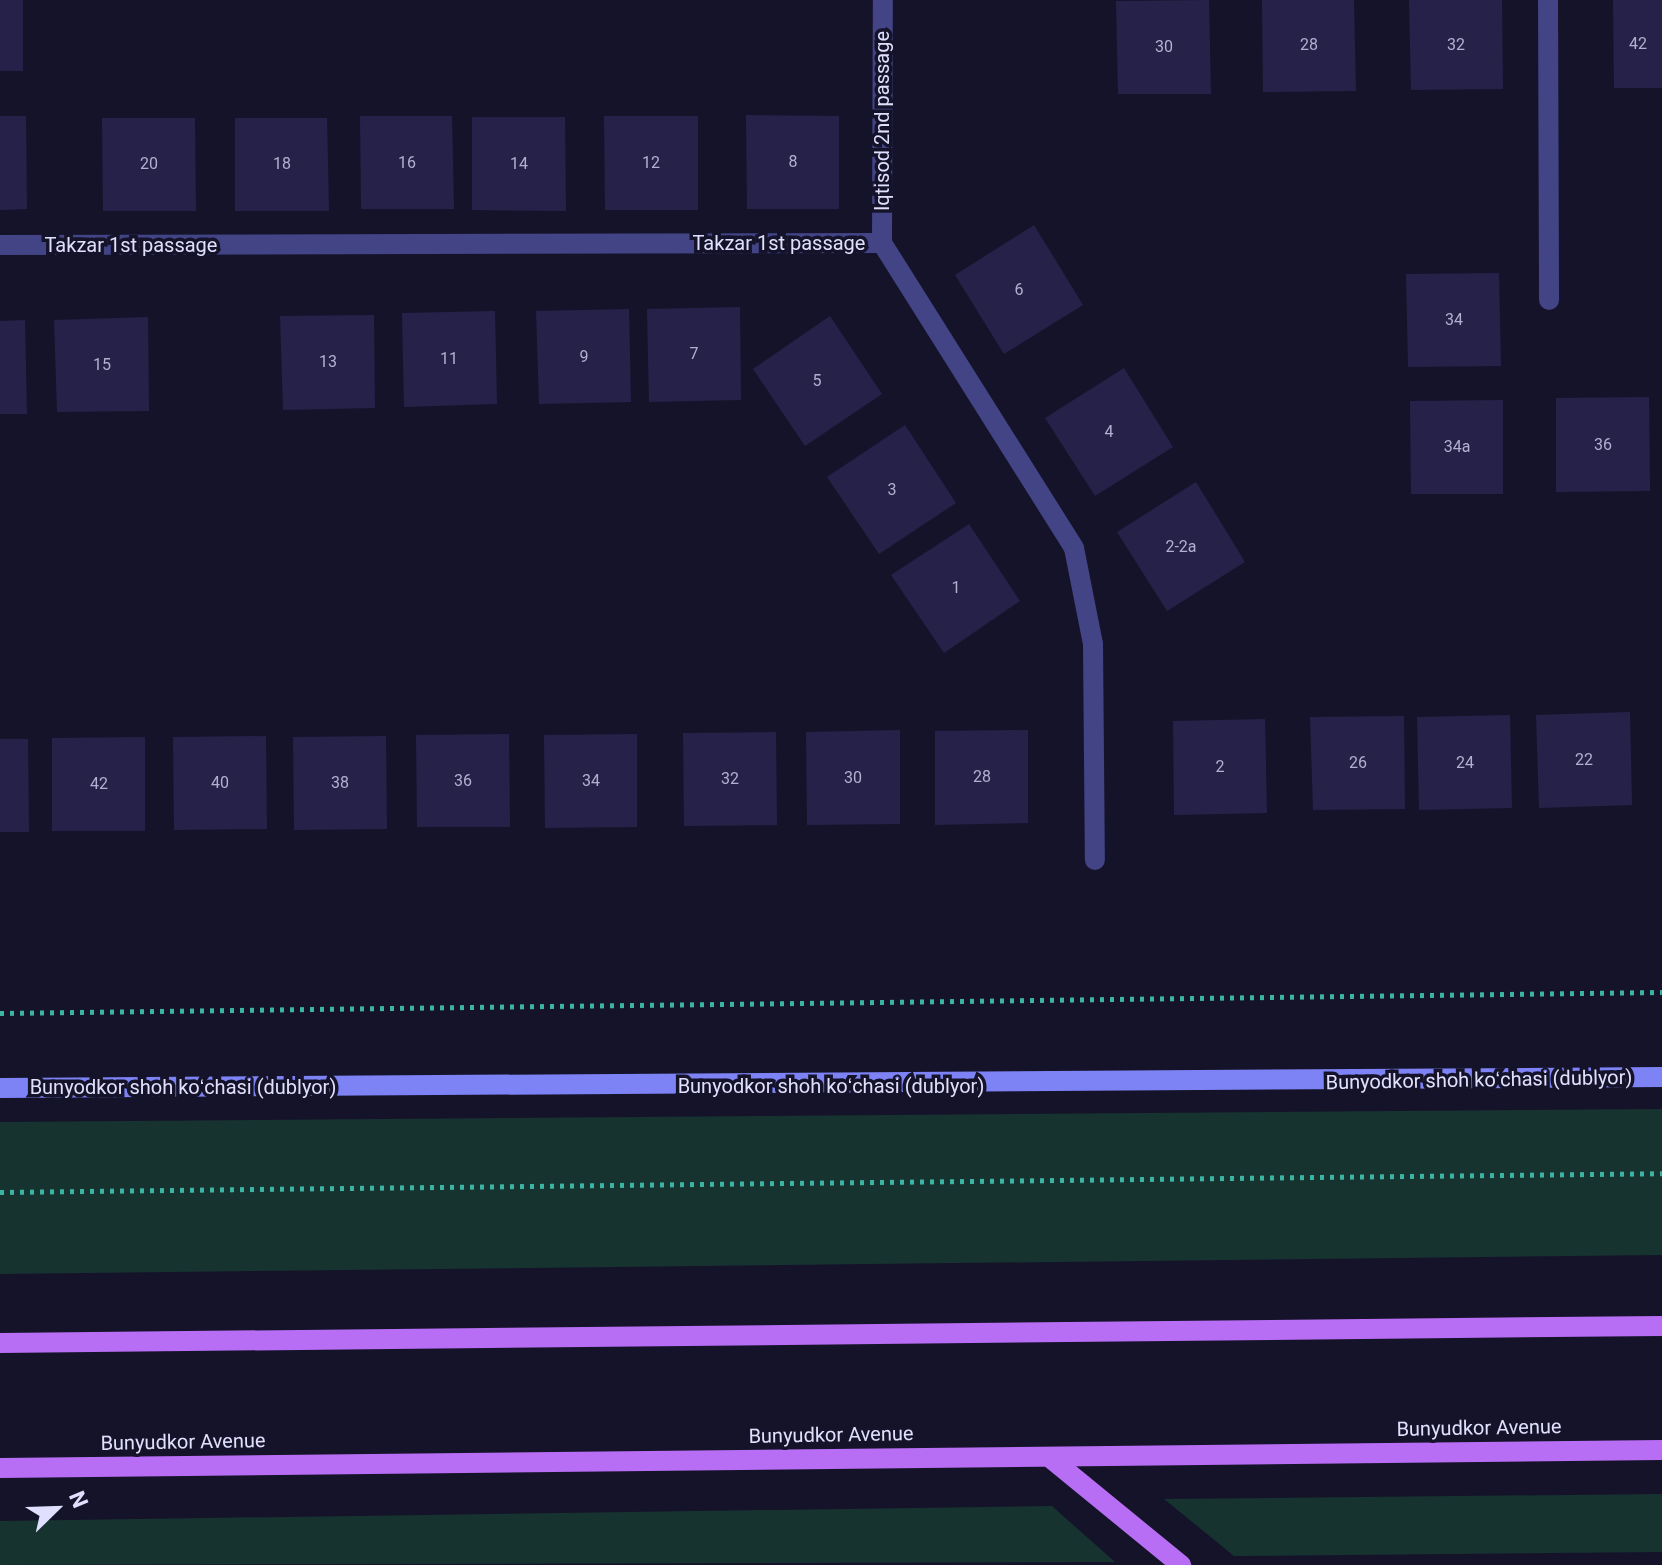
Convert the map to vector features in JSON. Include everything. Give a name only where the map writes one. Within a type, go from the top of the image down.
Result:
[{"type":"main road","points":[[0,1343],[1662,1326]]},
{"type":"main road","name":"Bunyudkor Avenue","points":[[0,1468],[1662,1450]]},
{"type":"main road","points":[[1049,1457],[1181,1565]]},
{"type":"street","name":"Iqtisod 2nd passage","points":[[882,243],[883,0]]},
{"type":"street","points":[[1548,0],[1549,300]]},
{"type":"street","name":"Takzar 1st passage","points":[[0,245],[882,243],[1074,548],[1093,644],[1095,860]]},
{"type":"street","name":"Bunyodkor shoh koʻchasi (dublyor)","points":[[0,1088],[1662,1077]]},
{"type":"path","points":[[0,1013],[1662,992]]},
{"type":"path","points":[[0,1192],[1662,1173]]},
{"type":"green space","points":[[1662,1109],[1662,1255],[0,1274],[0,1122]]},
{"type":"green space","points":[[1662,1494],[1662,1552],[1234,1556],[1164,1499]]},
{"type":"green space","points":[[1052,1506],[1115,1562],[0,1565],[0,1521]]},
{"type":"building","points":[[0,0],[23,0],[23,71],[0,71]]},
{"type":"building","points":[[1209,0],[1211,94],[1118,94],[1116,1]]},
{"type":"building","points":[[1262,0],[1354,0],[1356,91],[1263,92]]},
{"type":"building","points":[[1409,0],[1502,0],[1503,89],[1411,90]]},
{"type":"building","points":[[1613,0],[1662,0],[1662,88],[1614,88]]},
{"type":"building","points":[[746,115],[839,116],[839,209],[747,209]]},
{"type":"building","points":[[0,116],[26,116],[27,209],[0,210]]},
{"type":"building","points":[[360,116],[452,116],[454,209],[361,209]]},
{"type":"building","points":[[604,116],[698,116],[698,210],[605,210]]},
{"type":"building","points":[[472,117],[565,117],[566,211],[472,210]]},
{"type":"building","points":[[102,118],[195,118],[196,211],[103,211]]},
{"type":"building","points":[[235,118],[327,118],[329,211],[235,211]]},
{"type":"building","points":[[1034,225],[1083,305],[1004,354],[955,275]]},
{"type":"building","points":[[1499,273],[1501,366],[1408,367],[1406,274]]},
{"type":"building","points":[[740,307],[741,400],[649,402],[647,309]]},
{"type":"building","points":[[629,309],[631,402],[539,404],[536,311]]},
{"type":"building","points":[[495,311],[497,404],[404,407],[402,313]]},
{"type":"building","points":[[374,315],[375,408],[283,410],[280,316]]},
{"type":"building","points":[[830,316],[882,394],[805,446],[753,369]]},
{"type":"building","points":[[148,317],[149,411],[57,412],[54,320]]},
{"type":"building","points":[[25,320],[27,414],[0,414],[0,321]]},
{"type":"building","points":[[1124,368],[1173,447],[1095,496],[1045,418]]},
{"type":"building","points":[[1649,397],[1650,491],[1556,492],[1556,398]]},
{"type":"building","points":[[1503,400],[1503,494],[1411,494],[1410,401]]},
{"type":"building","points":[[905,425],[956,503],[879,554],[827,477]]},
{"type":"building","points":[[1196,482],[1245,562],[1167,611],[1117,532]]},
{"type":"building","points":[[969,524],[1020,601],[944,653],[891,575]]},
{"type":"building","points":[[1630,712],[1632,805],[1539,808],[1536,715]]},
{"type":"building","points":[[1510,715],[1512,808],[1419,810],[1417,717]]},
{"type":"building","points":[[1404,716],[1405,809],[1313,810],[1310,717]]},
{"type":"building","points":[[1265,719],[1267,813],[1174,815],[1173,721]]},
{"type":"building","points":[[900,730],[900,824],[807,825],[806,732]]},
{"type":"building","points":[[1028,730],[1028,823],[935,825],[935,731]]},
{"type":"building","points":[[776,732],[777,825],[684,826],[683,733]]},
{"type":"building","points":[[509,734],[510,827],[417,827],[416,735]]},
{"type":"building","points":[[637,734],[637,827],[545,828],[544,735]]},
{"type":"building","points":[[266,736],[267,829],[174,830],[173,737]]},
{"type":"building","points":[[386,736],[387,829],[294,830],[293,737]]},
{"type":"building","points":[[145,737],[145,831],[52,831],[52,738]]},
{"type":"building","points":[[0,739],[28,739],[29,832],[0,832]]}]
